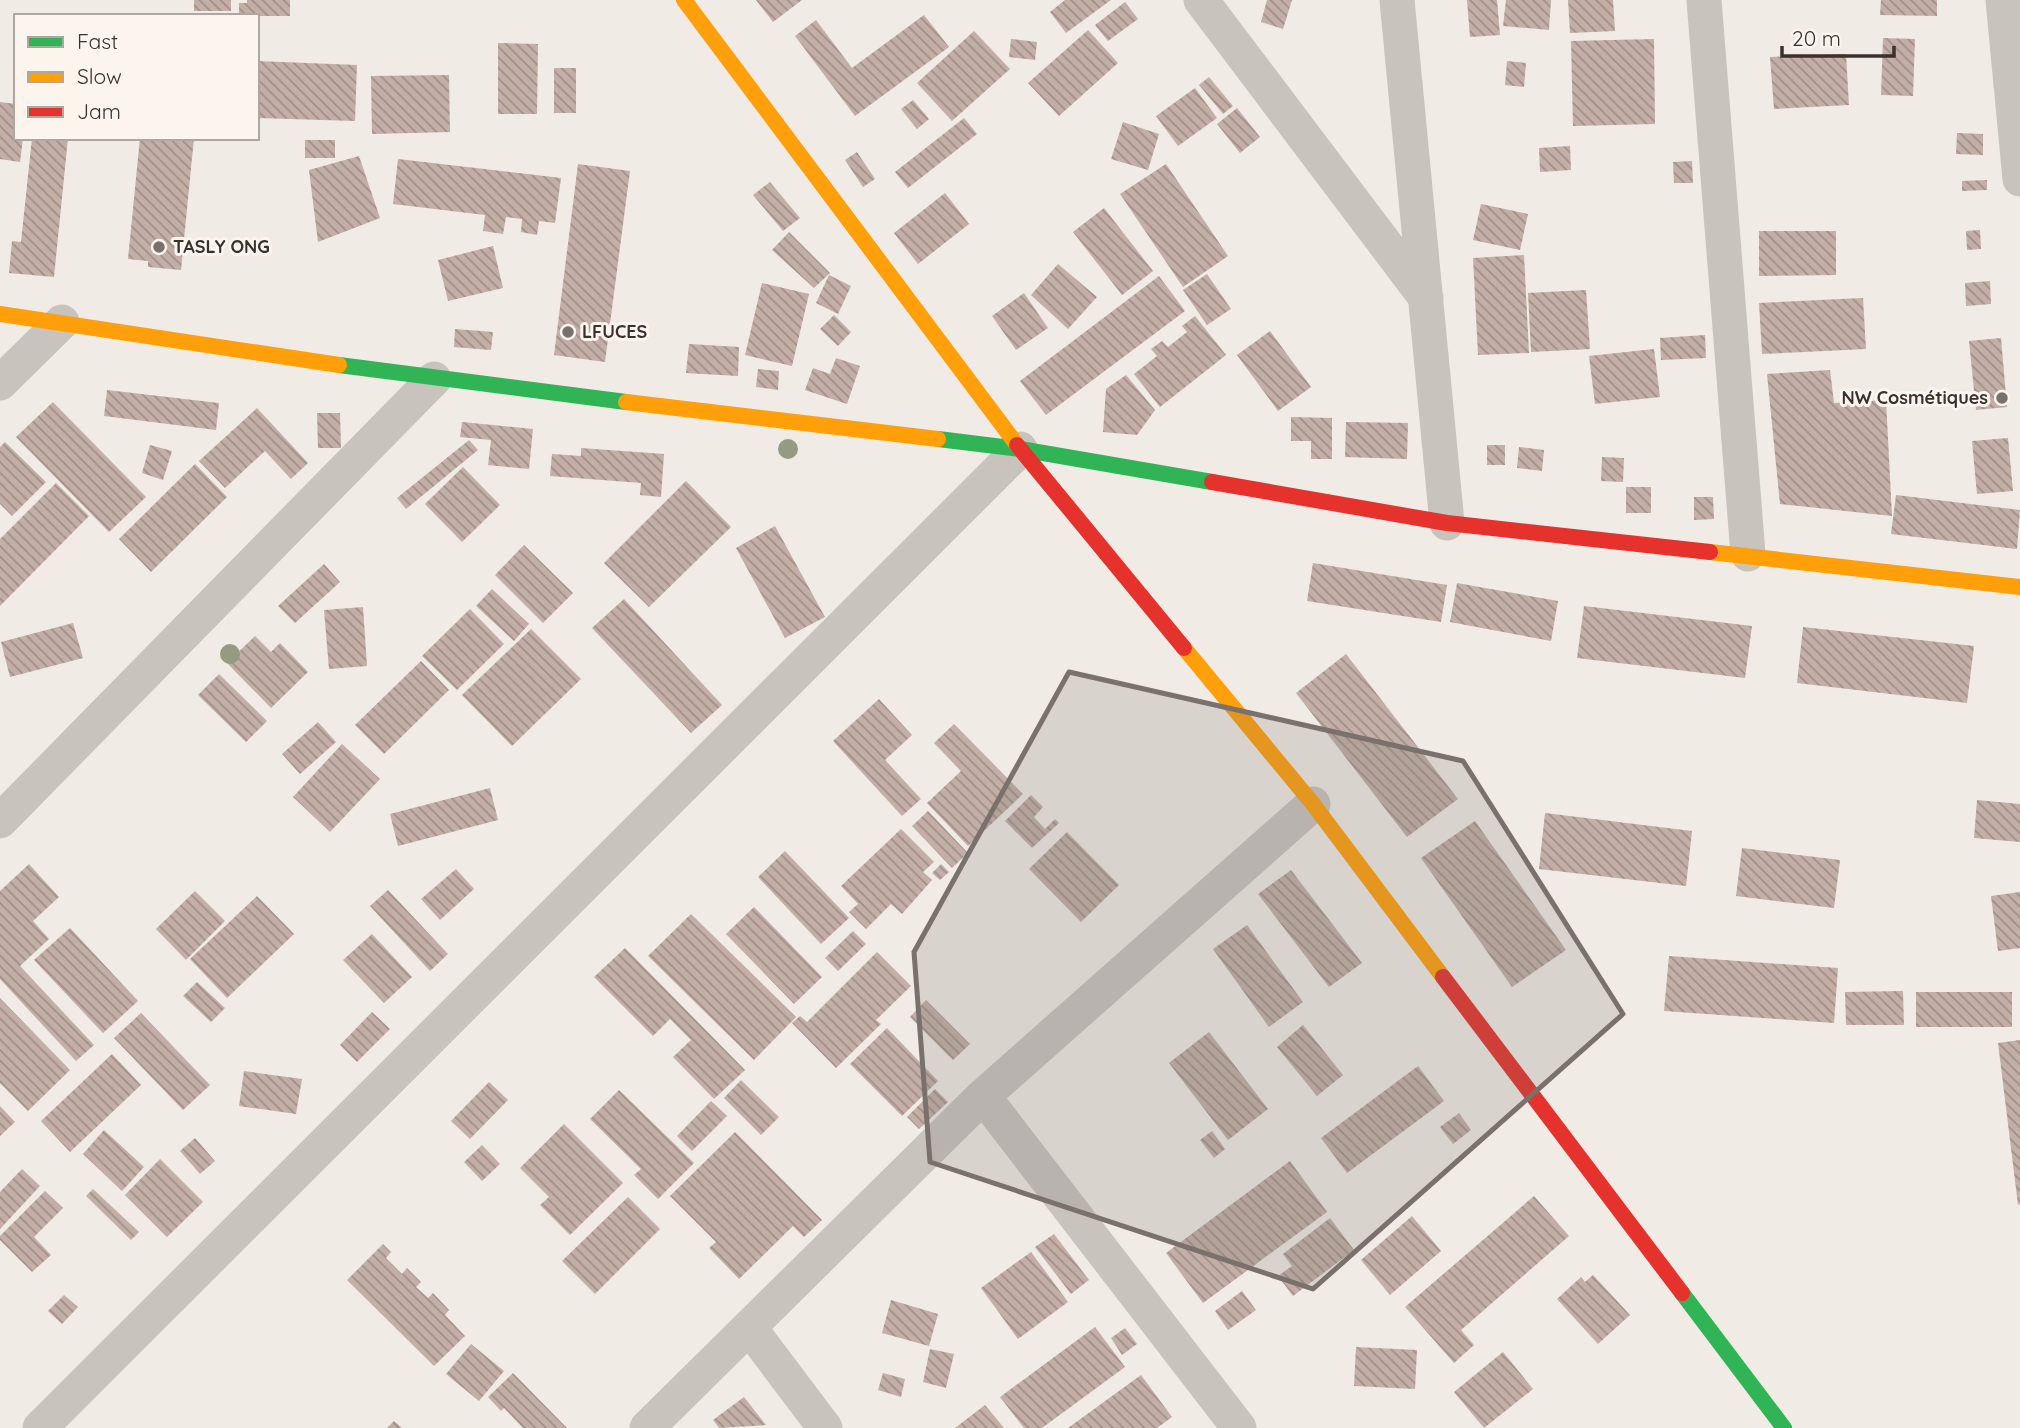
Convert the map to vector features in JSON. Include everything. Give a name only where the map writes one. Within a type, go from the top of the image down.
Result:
[{"type":"street","points":[[684,0],[1020,449],[1313,804],[1784,1428]]},
{"type":"street","points":[[1202,0],[1426,298]]},
{"type":"street","points":[[1397,0],[1447,523]]},
{"type":"street","points":[[1704,0],[1748,554]]},
{"type":"street","points":[[2003,0],[2020,180]]},
{"type":"street","points":[[0,314],[434,379],[1020,449],[1447,523],[1748,554],[2020,587]]},
{"type":"street","points":[[0,383],[62,322]]},
{"type":"street","points":[[0,821],[434,379]]},
{"type":"street","points":[[40,1428],[1020,449]]},
{"type":"street","points":[[647,1428],[983,1096],[1313,804]]},
{"type":"street","points":[[983,1096],[1238,1428]]},
{"type":"street","points":[[749,1326],[825,1428]]},
{"type":"highlighted area","points":[[1069,672],[1463,761],[1623,1014],[1313,1289],[930,1162],[914,952]]},
{"type":"building","points":[[194,0],[231,0],[231,11],[194,11]]},
{"type":"building","points":[[247,0],[290,0],[290,16],[239,14],[239,3],[247,3]]},
{"type":"building","points":[[756,0],[802,0],[773,22]]},
{"type":"building","points":[[1065,0],[1111,0],[1066,33],[1050,12]]},
{"type":"building","points":[[1267,0],[1292,0],[1283,29],[1261,22]]},
{"type":"building","points":[[1467,0],[1497,0],[1500,35],[1470,37]]},
{"type":"building","points":[[1506,0],[1551,0],[1549,30],[1503,26]]},
{"type":"building","points":[[1568,0],[1613,0],[1615,31],[1570,33]]},
{"type":"building","points":[[1881,0],[1937,0],[1937,16],[1880,15]]},
{"type":"building","points":[[1125,2],[1138,19],[1108,41],[1095,25]]},
{"type":"building","points":[[924,15],[949,47],[855,116],[795,36],[816,20],[852,68]]},
{"type":"building","points":[[1088,30],[1118,63],[1059,116],[1028,83]]},
{"type":"building","points":[[974,31],[1010,69],[952,121],[917,83]]},
{"type":"building","points":[[1883,38],[1915,39],[1913,96],[1881,95]]},
{"type":"building","points":[[1011,39],[1037,42],[1035,60],[1009,57]]},
{"type":"building","points":[[1654,39],[1655,124],[1573,126],[1571,41]]},
{"type":"building","points":[[498,43],[538,44],[537,114],[498,114]]},
{"type":"building","points":[[1846,54],[1849,105],[1774,109],[1770,57]]},
{"type":"building","points":[[259,61],[357,65],[355,121],[259,118]]},
{"type":"building","points":[[1507,61],[1526,63],[1524,87],[1505,85]]},
{"type":"building","points":[[554,68],[576,68],[576,113],[554,113]]},
{"type":"building","points":[[449,75],[450,132],[372,134],[371,76]]},
{"type":"building","points":[[1209,77],[1233,106],[1223,114],[1199,85]]},
{"type":"building","points":[[1195,88],[1217,118],[1178,146],[1156,116]]},
{"type":"building","points":[[913,100],[929,119],[917,129],[901,109]]},
{"type":"building","points":[[0,102],[14,104],[14,140],[23,140],[20,162],[0,159]]},
{"type":"building","points":[[1237,108],[1260,137],[1240,153],[1217,124]]},
{"type":"building","points":[[964,118],[977,134],[908,188],[895,172]]},
{"type":"building","points":[[1123,122],[1159,134],[1148,170],[1111,159]]},
{"type":"building","points":[[1957,133],[1983,134],[1983,155],[1956,154]]},
{"type":"building","points":[[32,140],[68,140],[54,277],[9,273],[12,241],[21,242]]},
{"type":"building","points":[[140,140],[194,140],[181,270],[148,267],[148,261],[128,259]]},
{"type":"building","points":[[305,140],[335,140],[335,158],[305,158]]},
{"type":"building","points":[[1570,146],[1571,170],[1540,172],[1539,148]]},
{"type":"building","points":[[857,152],[875,179],[863,187],[845,160]]},
{"type":"building","points":[[359,156],[380,218],[318,242],[309,170]]},
{"type":"building","points":[[398,159],[561,178],[555,223],[539,221],[537,235],[521,232],[522,219],[506,217],[503,234],[483,231],[485,215],[393,204]]},
{"type":"building","points":[[1692,161],[1693,183],[1674,183],[1673,162]]},
{"type":"building","points":[[578,164],[630,171],[605,362],[554,355]]},
{"type":"building","points":[[1166,164],[1228,256],[1183,287],[1120,194]]},
{"type":"building","points":[[1987,180],[1987,190],[1962,191],[1962,181]]},
{"type":"building","points":[[770,182],[800,218],[783,231],[753,195]]},
{"type":"building","points":[[945,193],[969,224],[918,264],[894,233]]},
{"type":"building","points":[[1481,204],[1528,214],[1520,250],[1473,240]]},
{"type":"building","points":[[1104,208],[1153,271],[1122,295],[1073,232]]},
{"type":"building","points":[[1980,230],[1981,249],[1967,250],[1966,231]]},
{"type":"building","points":[[1759,231],[1836,231],[1836,275],[1759,276]]},
{"type":"building","points":[[789,232],[830,273],[814,288],[772,250]]},
{"type":"building","points":[[493,246],[503,288],[448,301],[438,260]]},
{"type":"building","points":[[1524,255],[1529,353],[1478,355],[1473,258]]},
{"type":"building","points":[[1058,264],[1097,297],[1068,329],[1031,295]]},
{"type":"building","points":[[1207,274],[1231,309],[1207,325],[1183,290]]},
{"type":"building","points":[[829,275],[851,286],[838,314],[816,303]]},
{"type":"building","points":[[1159,276],[1185,311],[1046,415],[1020,381]]},
{"type":"building","points":[[1990,281],[1991,304],[1966,306],[1965,283]]},
{"type":"building","points":[[762,283],[809,294],[792,366],[745,355]]},
{"type":"building","points":[[1586,290],[1590,349],[1531,352],[1528,293]]},
{"type":"building","points":[[1024,293],[1048,328],[1016,350],[992,316]]},
{"type":"building","points":[[1863,298],[1866,349],[1762,354],[1759,303]]},
{"type":"building","points":[[834,315],[851,332],[838,346],[820,329]]},
{"type":"building","points":[[1195,316],[1226,355],[1160,407],[1134,374],[1157,356],[1151,349],[1162,341],[1168,347],[1187,332],[1182,326]]},
{"type":"building","points":[[455,329],[493,332],[491,350],[454,347]]},
{"type":"building","points":[[1270,331],[1311,387],[1278,411],[1237,355]]},
{"type":"building","points":[[1705,335],[1706,358],[1661,360],[1660,338]]},
{"type":"building","points":[[2001,338],[2007,407],[1976,410],[1969,341]]},
{"type":"building","points":[[689,344],[739,347],[738,376],[686,373]]},
{"type":"building","points":[[1654,349],[1660,397],[1595,404],[1589,356]]},
{"type":"building","points":[[836,358],[860,366],[847,404],[805,390],[813,368],[830,374]]},
{"type":"building","points":[[758,369],[779,371],[778,390],[756,387]]},
{"type":"building","points":[[1830,370],[1834,403],[1886,400],[1892,516],[1780,504],[1767,374]]},
{"type":"building","points":[[1126,375],[1155,410],[1137,435],[1103,432],[1106,389]]},
{"type":"building","points":[[107,390],[219,403],[216,430],[104,416]]},
{"type":"building","points":[[53,402],[146,497],[109,532],[16,437]]},
{"type":"building","points":[[257,408],[308,463],[291,479],[265,451],[225,488],[199,461]]},
{"type":"building","points":[[317,413],[340,413],[341,448],[318,448]]},
{"type":"building","points":[[1291,417],[1332,418],[1332,459],[1311,459],[1311,441],[1291,441]]},
{"type":"building","points":[[462,422],[533,429],[529,469],[488,465],[491,440],[460,437]]},
{"type":"building","points":[[1346,422],[1408,423],[1407,459],[1345,457]]},
{"type":"building","points":[[2008,438],[2013,491],[1977,494],[1972,441]]},
{"type":"building","points":[[469,440],[478,450],[406,509],[397,498]]},
{"type":"building","points":[[5,442],[46,482],[12,516],[0,504],[0,447]]},
{"type":"building","points":[[150,445],[172,451],[163,480],[142,473]]},
{"type":"building","points":[[1487,445],[1505,445],[1505,465],[1487,465]]},
{"type":"building","points":[[1519,447],[1544,450],[1542,471],[1517,468]]},
{"type":"building","points":[[581,448],[664,454],[661,497],[640,495],[641,483],[550,476],[552,454],[581,456]]},
{"type":"building","points":[[1602,457],[1624,458],[1623,482],[1601,481]]},
{"type":"building","points":[[195,464],[227,497],[151,572],[119,539]]},
{"type":"building","points":[[463,467],[500,505],[462,542],[425,504]]},
{"type":"building","points":[[686,481],[731,527],[649,607],[604,563]]},
{"type":"building","points":[[56,483],[89,516],[0,606],[0,539]]},
{"type":"building","points":[[1626,487],[1651,487],[1651,513],[1626,513]]},
{"type":"building","points":[[1896,495],[2020,510],[2017,549],[1891,534]]},
{"type":"building","points":[[1694,497],[1713,497],[1714,519],[1694,520]]},
{"type":"building","points":[[775,526],[825,617],[785,638],[736,548]]},
{"type":"building","points":[[524,545],[573,593],[543,623],[495,575]]},
{"type":"building","points":[[1313,563],[1447,585],[1441,622],[1307,601]]},
{"type":"building","points":[[324,564],[340,582],[295,623],[278,606]]},
{"type":"building","points":[[1457,583],[1558,601],[1551,641],[1450,622]]},
{"type":"building","points":[[492,589],[529,624],[514,641],[476,606]]},
{"type":"building","points":[[624,599],[722,705],[691,733],[592,628]]},
{"type":"building","points":[[1584,606],[1752,626],[1745,678],[1577,658]]},
{"type":"building","points":[[363,607],[367,666],[329,669],[324,610]]},
{"type":"building","points":[[470,609],[504,644],[457,690],[422,656]]},
{"type":"building","points":[[73,623],[83,658],[10,677],[1,642]]},
{"type":"building","points":[[1803,627],[1974,646],[1967,703],[1797,683]]},
{"type":"building","points":[[531,629],[581,679],[512,746],[462,695]]},
{"type":"building","points":[[255,636],[271,652],[280,643],[308,672],[271,708],[227,663]]},
{"type":"building","points":[[1346,654],[1458,799],[1407,837],[1296,693]]},
{"type":"building","points":[[421,661],[449,690],[384,754],[355,725]]},
{"type":"building","points":[[219,674],[267,721],[246,742],[198,695]]},
{"type":"building","points":[[879,699],[912,735],[885,760],[921,799],[902,816],[833,741]]},
{"type":"building","points":[[318,722],[336,742],[300,774],[282,754]]},
{"type":"building","points":[[954,724],[1023,794],[968,846],[927,803],[961,771],[934,743]]},
{"type":"building","points":[[342,744],[380,779],[330,832],[293,797]]},
{"type":"building","points":[[490,788],[498,820],[398,846],[390,814]]},
{"type":"building","points":[[1031,795],[1043,807],[1034,817],[1045,829],[1055,819],[1059,823],[1032,848],[1005,821]]},
{"type":"building","points":[[1977,800],[2020,804],[2020,842],[1974,838]]},
{"type":"building","points":[[928,811],[968,853],[952,868],[912,826]]},
{"type":"building","points":[[1545,813],[1692,831],[1686,886],[1539,869]]},
{"type":"building","points":[[1475,821],[1566,950],[1512,987],[1421,858]]},
{"type":"building","points":[[901,829],[934,862],[923,872],[932,880],[902,914],[891,904],[866,929],[849,912],[858,904],[841,886]]},
{"type":"building","points":[[1067,832],[1119,885],[1081,922],[1029,869]]},
{"type":"building","points":[[1742,848],[1840,860],[1834,908],[1736,896]]},
{"type":"building","points":[[785,851],[849,918],[821,944],[758,877]]},
{"type":"building","points":[[29,864],[59,897],[33,921],[49,939],[20,966],[94,1045],[76,1061],[0,979],[0,891]]},
{"type":"building","points":[[941,864],[949,872],[940,880],[932,873]]},
{"type":"building","points":[[456,869],[474,889],[440,920],[421,899]]},
{"type":"building","points":[[1291,870],[1362,963],[1329,987],[1258,894]]},
{"type":"building","points":[[388,890],[448,954],[430,971],[370,906]]},
{"type":"building","points":[[195,891],[225,921],[186,960],[156,929]]},
{"type":"building","points":[[2020,892],[2020,948],[1998,951],[1991,896]]},
{"type":"building","points":[[257,896],[294,934],[227,998],[190,959]]},
{"type":"building","points":[[754,907],[822,977],[794,1004],[726,934]]},
{"type":"building","points":[[691,914],[796,1017],[754,1060],[648,956]]},
{"type":"building","points":[[1247,925],[1303,1002],[1269,1027],[1213,949]]},
{"type":"building","points":[[70,928],[138,1001],[103,1033],[34,960]]},
{"type":"building","points":[[853,931],[866,944],[838,971],[825,958]]},
{"type":"building","points":[[372,934],[412,977],[384,1003],[343,960]]},
{"type":"building","points":[[625,948],[745,1070],[714,1099],[673,1057],[691,1040],[670,1019],[653,1036],[594,977]]},
{"type":"building","points":[[877,952],[911,986],[876,1020],[881,1024],[836,1068],[792,1023],[800,1016],[807,1022]]},
{"type":"building","points":[[1669,956],[1838,968],[1834,1023],[1664,1011]]},
{"type":"building","points":[[197,982],[225,1008],[211,1022],[183,996]]},
{"type":"building","points":[[1903,991],[1904,1025],[1846,1025],[1845,992]]},
{"type":"building","points":[[1916,992],[2012,992],[2012,1027],[1916,1027]]},
{"type":"building","points":[[0,998],[70,1070],[28,1111],[0,1083]]},
{"type":"building","points":[[926,1000],[970,1044],[953,1060],[910,1017]]},
{"type":"building","points":[[372,1012],[390,1029],[357,1062],[340,1045]]},
{"type":"building","points":[[141,1013],[210,1085],[183,1110],[114,1038]]},
{"type":"building","points":[[1303,1025],[1343,1075],[1317,1096],[1277,1047]]},
{"type":"building","points":[[887,1028],[938,1081],[902,1116],[850,1064]]},
{"type":"building","points":[[1209,1032],[1268,1109],[1228,1140],[1169,1063]]},
{"type":"building","points":[[2020,1040],[2020,1204],[2018,1205],[1998,1043]]},
{"type":"building","points":[[112,1054],[141,1085],[70,1152],[41,1121]]},
{"type":"building","points":[[1418,1066],[1444,1101],[1347,1173],[1321,1138]]},
{"type":"building","points":[[244,1071],[302,1079],[296,1114],[239,1106]]},
{"type":"building","points":[[741,1080],[779,1117],[761,1135],[724,1098]]},
{"type":"building","points":[[489,1082],[508,1100],[470,1139],[451,1121]]},
{"type":"building","points":[[935,1089],[948,1102],[919,1129],[907,1117]]},
{"type":"building","points":[[619,1090],[694,1163],[658,1199],[634,1175],[641,1169],[590,1119]]},
{"type":"building","points":[[711,1101],[727,1116],[692,1151],[677,1136]]},
{"type":"building","points":[[0,1106],[15,1122],[0,1136]]},
{"type":"building","points":[[1459,1113],[1471,1130],[1453,1144],[1440,1127]]},
{"type":"building","points":[[564,1124],[623,1183],[570,1235],[540,1205],[549,1197],[520,1168]]},
{"type":"building","points":[[104,1130],[144,1167],[122,1191],[83,1154]]},
{"type":"building","points":[[1212,1131],[1225,1149],[1214,1158],[1200,1140]]},
{"type":"building","points":[[735,1132],[822,1220],[804,1237],[793,1226],[739,1279],[709,1248],[716,1242],[670,1196]]},
{"type":"building","points":[[195,1138],[215,1161],[200,1174],[180,1151]]},
{"type":"building","points":[[482,1145],[500,1164],[482,1181],[464,1162]]},
{"type":"building","points":[[160,1159],[203,1202],[167,1237],[125,1195]]},
{"type":"building","points":[[1290,1161],[1327,1212],[1203,1303],[1166,1253]]},
{"type":"building","points":[[22,1169],[40,1186],[0,1229],[0,1192]]},
{"type":"building","points":[[93,1189],[139,1232],[131,1240],[86,1196]]},
{"type":"building","points":[[45,1191],[63,1208],[34,1237],[51,1255],[32,1272],[0,1240],[0,1236]]},
{"type":"building","points":[[1534,1196],[1569,1236],[1461,1330],[1474,1345],[1454,1363],[1405,1307]]},
{"type":"building","points":[[628,1197],[660,1229],[595,1294],[562,1261]]},
{"type":"building","points":[[1412,1216],[1441,1251],[1390,1295],[1361,1260]]},
{"type":"building","points":[[1330,1218],[1354,1250],[1293,1296],[1278,1276],[1292,1266],[1283,1254]]},
{"type":"building","points":[[1054,1234],[1089,1280],[1071,1294],[1035,1247]]},
{"type":"building","points":[[383,1244],[391,1252],[386,1258],[402,1274],[407,1268],[421,1282],[416,1287],[428,1298],[433,1293],[449,1310],[445,1315],[465,1336],[434,1366],[347,1280]]},
{"type":"building","points":[[1031,1252],[1068,1302],[1018,1339],[981,1288]]},
{"type":"building","points":[[1593,1275],[1630,1315],[1598,1344],[1557,1299],[1581,1277],[1585,1282]]},
{"type":"building","points":[[1242,1291],[1256,1310],[1228,1330],[1215,1311]]},
{"type":"building","points":[[64,1295],[78,1307],[62,1324],[48,1311]]},
{"type":"building","points":[[891,1300],[938,1314],[929,1346],[882,1333]]},
{"type":"building","points":[[1095,1327],[1125,1367],[1042,1428],[1024,1428],[1000,1397]]},
{"type":"building","points":[[1125,1328],[1137,1344],[1122,1355],[1111,1338]]},
{"type":"building","points":[[471,1344],[504,1371],[479,1401],[446,1374]]},
{"type":"building","points":[[1356,1347],[1417,1350],[1415,1389],[1354,1386]]},
{"type":"building","points":[[930,1349],[954,1354],[946,1388],[923,1382]]},
{"type":"building","points":[[1503,1352],[1533,1389],[1484,1428],[1454,1392]]},
{"type":"building","points":[[513,1373],[567,1428],[523,1428],[504,1408],[501,1411],[488,1397]]},
{"type":"building","points":[[883,1373],[905,1379],[901,1397],[878,1390]]},
{"type":"building","points":[[1141,1375],[1172,1417],[1157,1428],[1068,1428]]},
{"type":"building","points":[[744,1397],[766,1425],[719,1428],[713,1420]]},
{"type":"building","points":[[985,1405],[1004,1428],[955,1428]]},
{"type":"building","points":[[394,1421],[402,1428],[387,1428]]},
{"type":"traffic: fast","points":[[339,365],[626,402]]},
{"type":"traffic: fast","points":[[938,439],[1020,449],[1212,482]]},
{"type":"traffic: fast","points":[[1682,1293],[1784,1428]]},
{"type":"traffic: slow","points":[[684,0],[1017,445]]},
{"type":"traffic: slow","points":[[0,314],[339,365]]},
{"type":"traffic: slow","points":[[626,402],[938,439]]},
{"type":"traffic: slow","points":[[1710,552],[2020,587]]},
{"type":"traffic: slow","points":[[1184,648],[1313,804],[1443,977]]},
{"type":"traffic: jam","points":[[1017,445],[1184,648]]},
{"type":"traffic: jam","points":[[1212,482],[1447,523],[1710,552]]},
{"type":"traffic: jam","points":[[1443,977],[1682,1293]]},
{"type":"place","name":"TASLY ONG","points":[[159,247]]},
{"type":"place","name":"LFUCES","points":[[568,332]]},
{"type":"place","name":"NW Cosmétiques","points":[[2002,398]]}]
